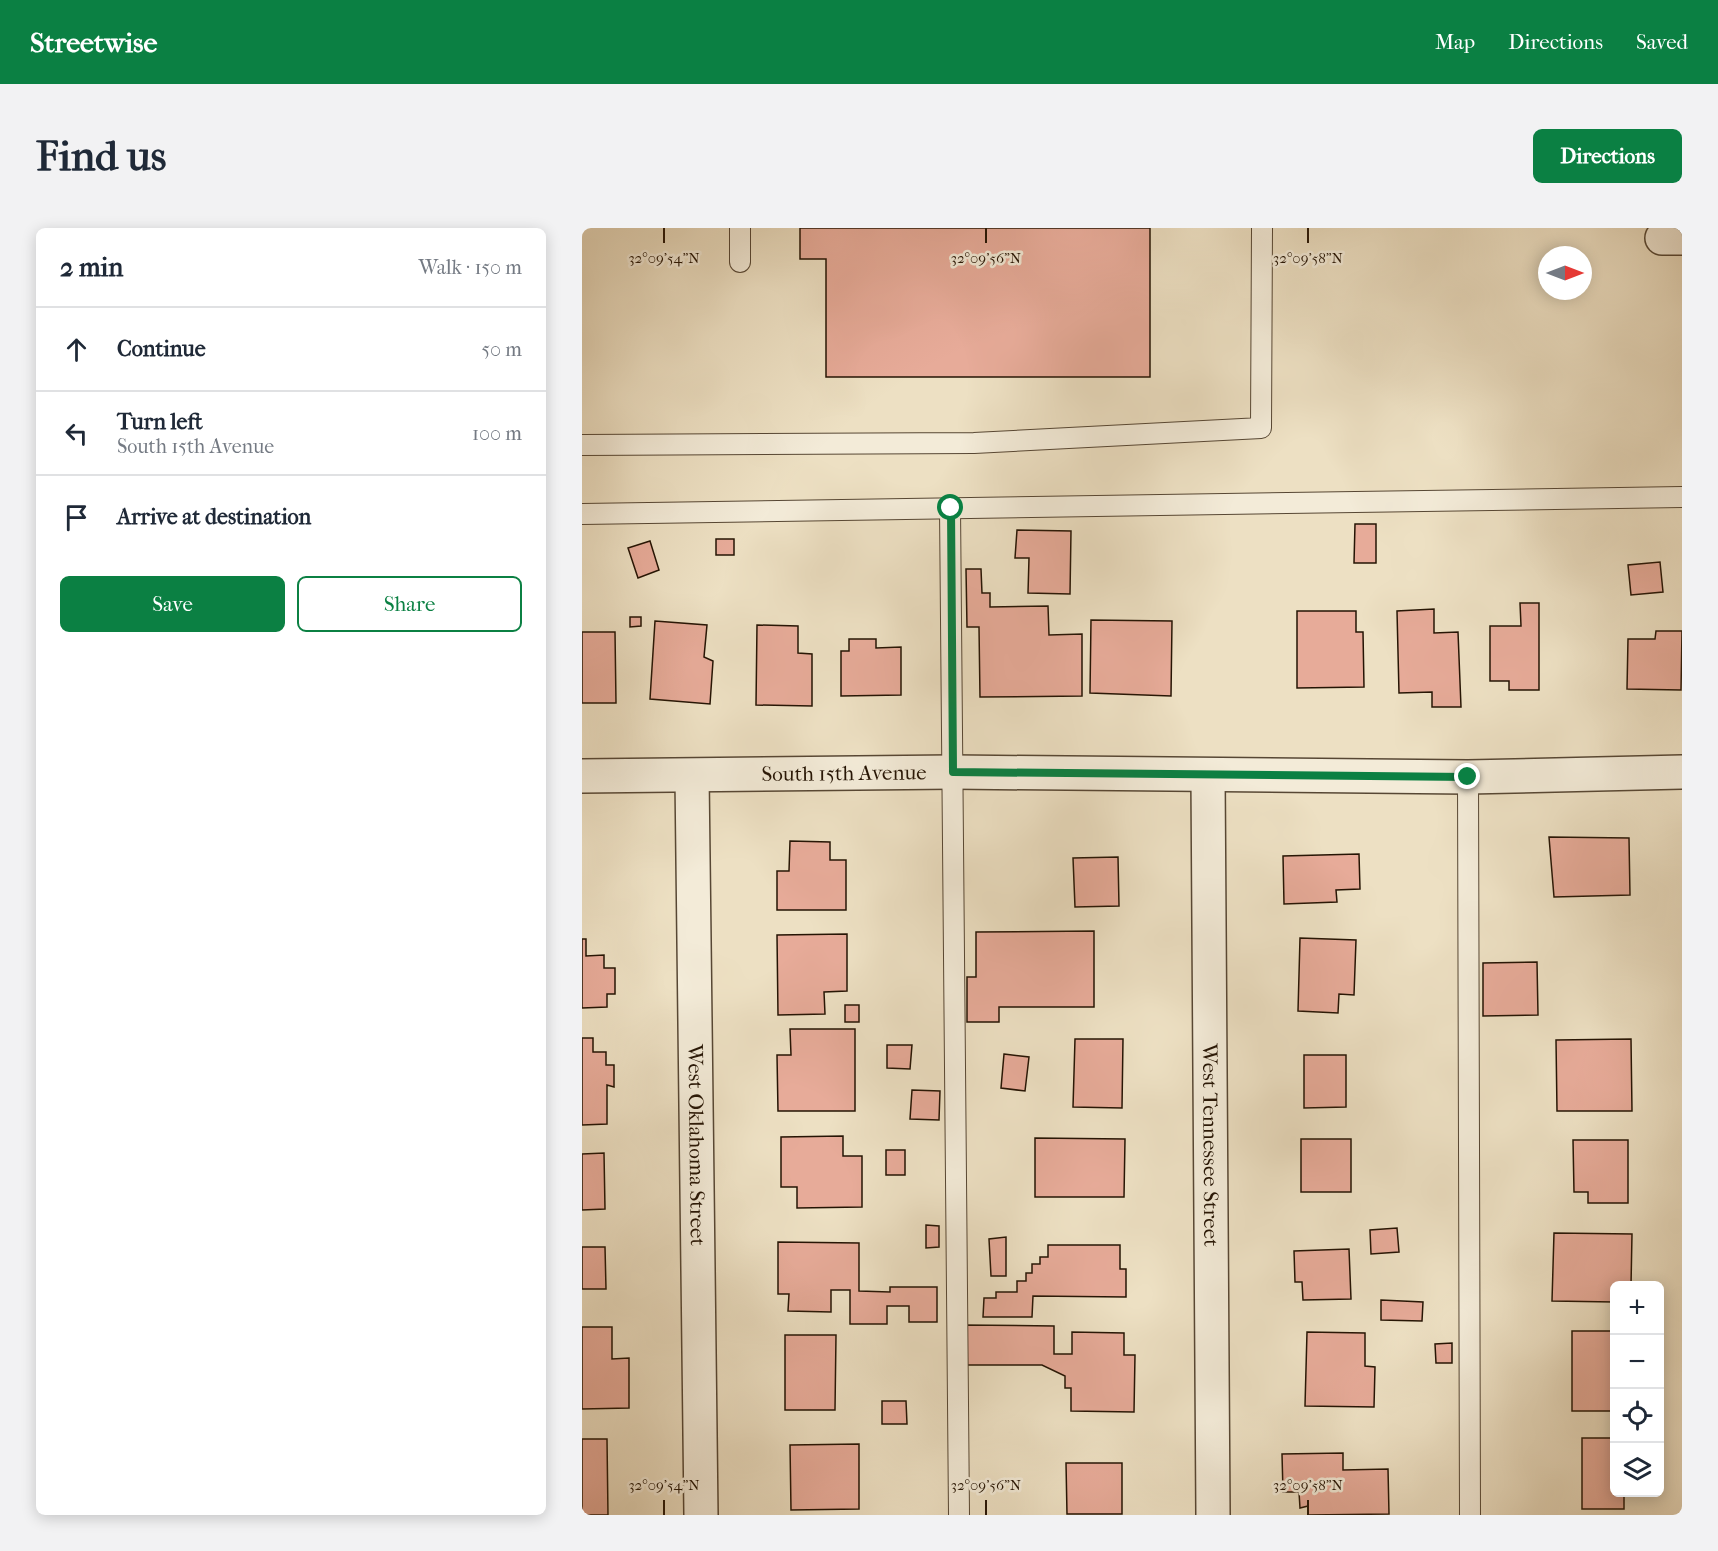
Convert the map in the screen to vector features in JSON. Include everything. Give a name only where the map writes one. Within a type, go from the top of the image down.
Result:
[{"type":"street","name":"South 15th Avenue","points":[[582,776],[953,772],[1468,777],[1682,772]]},
{"type":"street","name":"West Oklahoma Street","points":[[692,776],[701,1515]]},
{"type":"street","name":"West Tennessee Street","points":[[1208,776],[1213,1515]]},
{"type":"lane","points":[[740,228],[740,262]]},
{"type":"lane","points":[[582,445],[974,443],[1261,428],[1262,228]]},
{"type":"lane","points":[[582,513],[1682,497]]},
{"type":"lane","points":[[951,508],[959,1515]]},
{"type":"lane","points":[[1468,777],[1470,1515]]},
{"type":"building","points":[[800,228],[1150,228],[1150,377],[826,377],[826,259],[800,259]]},
{"type":"building","points":[[1355,524],[1376,524],[1376,563],[1354,563]]},
{"type":"building","points":[[1017,530],[1071,531],[1070,594],[1028,593],[1029,558],[1015,558]]},
{"type":"building","points":[[716,539],[734,539],[734,555],[716,555]]},
{"type":"building","points":[[650,541],[659,570],[638,578],[628,548]]},
{"type":"building","points":[[1660,562],[1663,592],[1631,595],[1628,565]]},
{"type":"building","points":[[966,569],[981,569],[982,593],[990,593],[990,607],[1048,606],[1049,635],[1082,634],[1082,696],[980,697],[979,627],[967,627]]},
{"type":"building","points":[[1520,603],[1539,603],[1539,690],[1509,690],[1509,681],[1490,681],[1490,626],[1521,626]]},
{"type":"building","points":[[1434,609],[1434,633],[1458,632],[1461,707],[1432,707],[1432,692],[1399,693],[1397,611]]},
{"type":"building","points":[[1297,611],[1356,611],[1356,632],[1363,632],[1364,687],[1297,688]]},
{"type":"building","points":[[630,617],[641,617],[641,626],[630,627]]},
{"type":"building","points":[[1091,620],[1172,621],[1171,696],[1090,693]]},
{"type":"building","points":[[655,621],[707,625],[704,657],[713,661],[710,704],[650,699]]},
{"type":"building","points":[[757,625],[798,626],[798,653],[812,654],[812,706],[756,705]]},
{"type":"building","points":[[1656,631],[1682,631],[1681,690],[1627,689],[1628,639],[1655,639]]},
{"type":"building","points":[[582,632],[615,632],[616,703],[582,703]]},
{"type":"building","points":[[849,639],[876,639],[876,648],[901,647],[901,695],[841,696],[841,651],[849,651]]},
{"type":"building","points":[[1549,837],[1629,838],[1630,895],[1554,897]]},
{"type":"building","points":[[790,841],[830,842],[830,860],[846,860],[846,910],[777,910],[777,871],[789,871]]},
{"type":"building","points":[[1359,854],[1360,889],[1336,890],[1337,902],[1284,904],[1283,856]]},
{"type":"building","points":[[1118,857],[1119,906],[1075,907],[1073,858]]},
{"type":"building","points":[[1094,931],[1094,1007],[999,1007],[999,1022],[967,1022],[967,977],[976,977],[976,932]]},
{"type":"building","points":[[847,934],[847,991],[824,992],[825,1014],[778,1015],[777,935]]},
{"type":"building","points":[[1300,938],[1356,940],[1354,995],[1339,994],[1338,1013],[1298,1011]]},
{"type":"building","points":[[582,939],[586,939],[586,956],[604,955],[604,968],[615,968],[615,994],[607,994],[607,1007],[582,1008]]},
{"type":"building","points":[[1537,962],[1538,1015],[1483,1016],[1483,963]]},
{"type":"building","points":[[845,1005],[859,1005],[859,1022],[845,1022]]},
{"type":"building","points":[[790,1029],[855,1029],[855,1111],[778,1111],[777,1055],[791,1055]]},
{"type":"building","points":[[582,1038],[593,1038],[593,1052],[606,1052],[606,1065],[614,1065],[614,1087],[607,1085],[607,1124],[582,1125]]},
{"type":"building","points":[[1075,1039],[1123,1039],[1122,1108],[1073,1107]]},
{"type":"building","points":[[1631,1039],[1632,1111],[1557,1111],[1556,1040]]},
{"type":"building","points":[[887,1045],[912,1045],[910,1069],[887,1068]]},
{"type":"building","points":[[1004,1054],[1029,1057],[1025,1091],[1001,1088]]},
{"type":"building","points":[[1304,1055],[1346,1055],[1346,1107],[1304,1108]]},
{"type":"building","points":[[912,1090],[940,1091],[939,1120],[910,1119]]},
{"type":"building","points":[[843,1136],[843,1156],[862,1156],[862,1207],[797,1208],[797,1187],[781,1187],[781,1137]]},
{"type":"building","points":[[1035,1138],[1125,1139],[1124,1197],[1035,1197]]},
{"type":"building","points":[[1301,1139],[1351,1139],[1351,1192],[1301,1192]]},
{"type":"building","points":[[1573,1140],[1628,1140],[1628,1203],[1588,1203],[1588,1192],[1574,1192]]},
{"type":"building","points":[[886,1150],[905,1150],[905,1175],[886,1175]]},
{"type":"building","points":[[604,1153],[605,1209],[582,1210],[582,1154]]},
{"type":"building","points":[[926,1225],[939,1226],[939,1247],[926,1248]]},
{"type":"building","points":[[1397,1228],[1399,1252],[1371,1254],[1370,1230]]},
{"type":"building","points":[[1554,1233],[1632,1234],[1631,1281],[1610,1281],[1610,1302],[1552,1301]]},
{"type":"building","points":[[1006,1237],[1006,1276],[991,1276],[989,1239]]},
{"type":"building","points":[[778,1242],[859,1243],[859,1291],[890,1292],[890,1287],[937,1287],[937,1322],[909,1322],[909,1306],[887,1306],[887,1324],[850,1324],[850,1290],[831,1290],[831,1312],[788,1311],[789,1294],[778,1294]]},
{"type":"building","points":[[1048,1245],[1120,1245],[1120,1269],[1126,1269],[1126,1297],[1033,1296],[1032,1317],[983,1317],[984,1298],[996,1298],[996,1292],[1017,1292],[1017,1281],[1026,1281],[1026,1273],[1032,1273],[1032,1264],[1040,1264],[1040,1257],[1048,1257]]},
{"type":"building","points":[[582,1247],[605,1247],[606,1289],[582,1289]]},
{"type":"building","points":[[1349,1249],[1351,1299],[1303,1300],[1302,1282],[1295,1282],[1294,1251]]},
{"type":"building","points":[[1381,1300],[1423,1302],[1422,1321],[1381,1320]]},
{"type":"building","points":[[963,1325],[1054,1326],[1054,1354],[1072,1354],[1072,1332],[1124,1333],[1124,1355],[1135,1355],[1134,1412],[1071,1411],[1071,1388],[1065,1388],[1065,1376],[1042,1365],[963,1365]]},
{"type":"building","points":[[582,1327],[612,1327],[612,1359],[629,1358],[629,1408],[582,1409]]},
{"type":"building","points":[[1572,1331],[1610,1331],[1610,1411],[1572,1411]]},
{"type":"building","points":[[1307,1332],[1365,1333],[1365,1366],[1375,1367],[1374,1407],[1305,1406]]},
{"type":"building","points":[[785,1335],[836,1335],[835,1410],[785,1410]]},
{"type":"building","points":[[1452,1343],[1452,1363],[1436,1363],[1435,1344]]},
{"type":"building","points":[[882,1401],[906,1401],[907,1424],[882,1424]]},
{"type":"building","points":[[1582,1438],[1610,1438],[1610,1497],[1624,1497],[1624,1509],[1582,1509]]},
{"type":"building","points":[[582,1439],[607,1439],[608,1515],[582,1515]]},
{"type":"building","points":[[859,1444],[859,1509],[791,1510],[790,1445]]},
{"type":"building","points":[[1343,1453],[1343,1470],[1388,1469],[1389,1514],[1308,1515],[1308,1506],[1300,1508],[1299,1492],[1283,1492],[1282,1454]]},
{"type":"building","points":[[1066,1463],[1122,1463],[1122,1514],[1067,1514]]},
{"type":"route","points":[[951,508],[953,772],[1468,777]]}]
